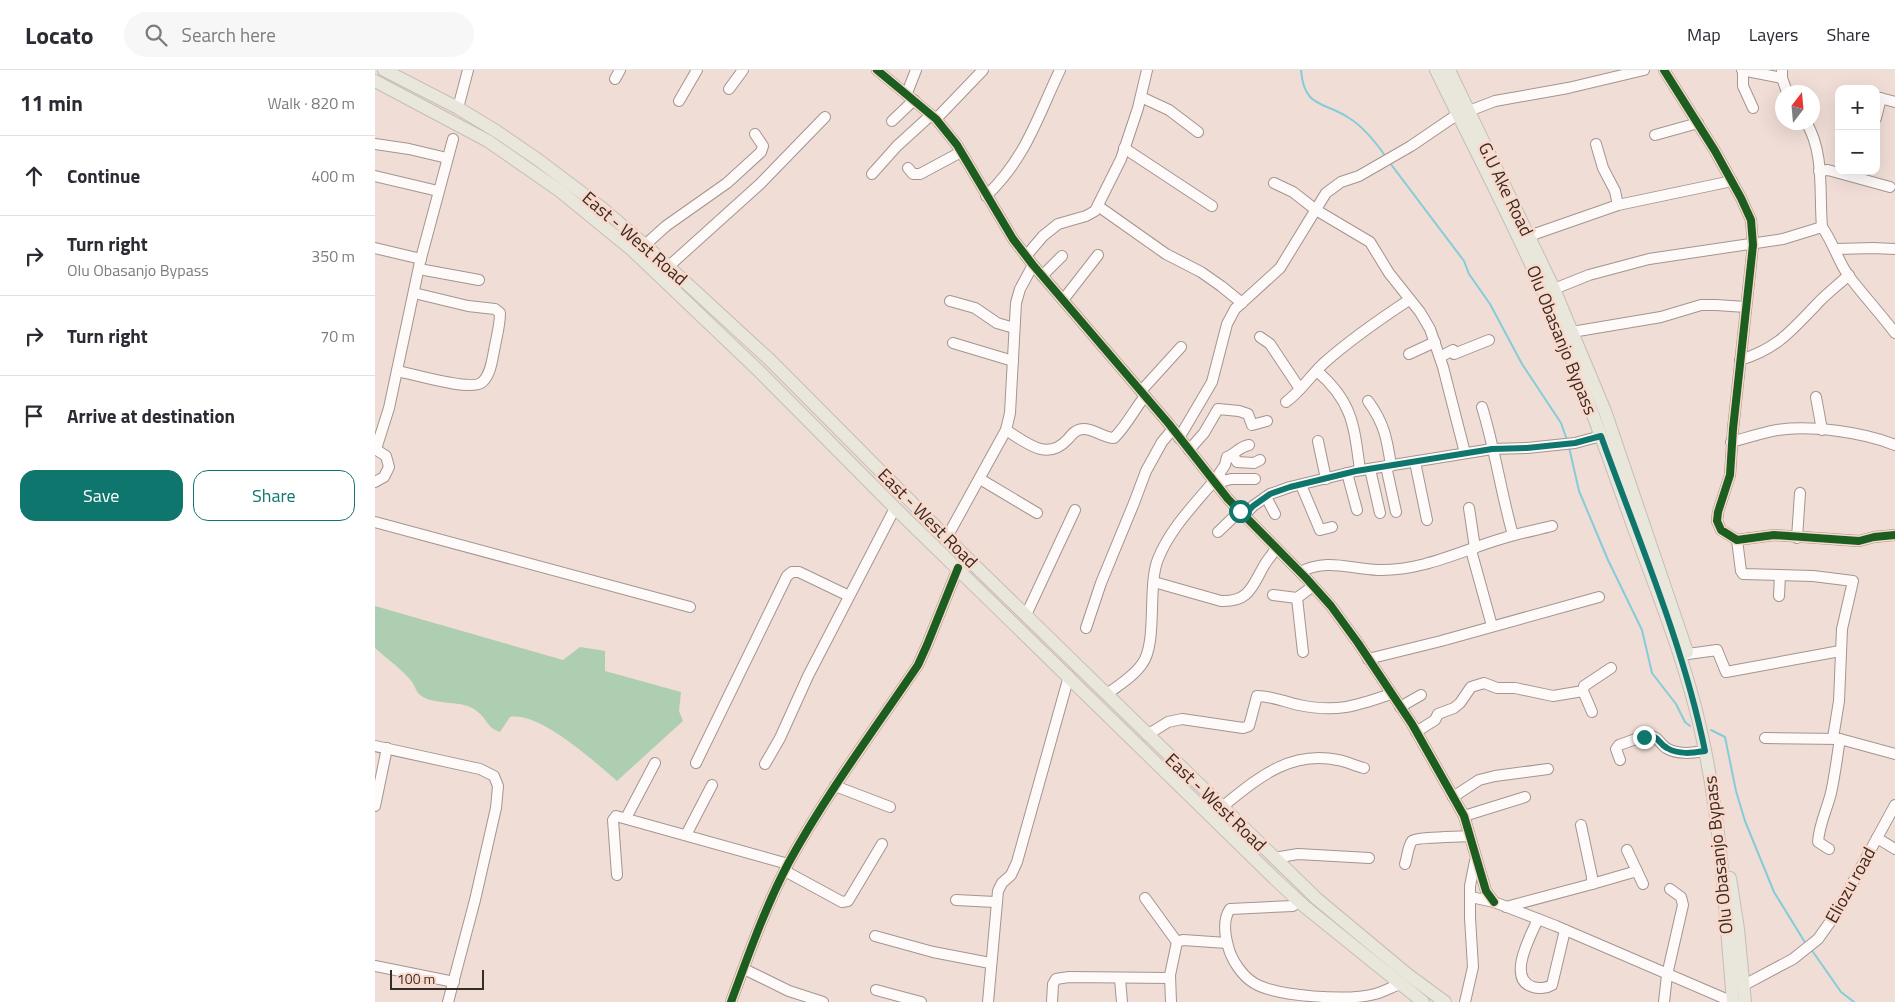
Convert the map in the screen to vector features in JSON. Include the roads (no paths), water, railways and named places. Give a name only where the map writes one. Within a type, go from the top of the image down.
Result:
[{"type":"main road","name":"East - West Road","points":[[384,70],[458,108],[537,158],[602,208],[669,266],[771,361],[947,538],[1273,858],[1343,922],[1400,969],[1445,1002]]},
{"type":"main road","name":"Olu Obasanjo Bypass","points":[[1436,70],[1463,112],[1545,294],[1601,436],[1669,623],[1694,702],[1705,751],[1726,877]]},
{"type":"main road","name":"G.U Ake Road","points":[[1449,70],[1463,112],[1529,236],[1554,289],[1605,411],[1688,654],[1718,778],[1726,877],[1740,1002]]},
{"type":"main road","name":"East - West Road","points":[[375,81],[488,141],[529,168],[593,217],[670,285],[760,372],[895,508],[1299,901],[1417,1000]]},
{"type":"main road","points":[[1726,877],[1739,930],[1745,1002]]},
{"type":"main road","points":[[1726,877],[1720,909],[1728,1001]]},
{"type":"street","points":[[458,108],[468,70]]},
{"type":"street","points":[[679,102],[697,70]]},
{"type":"street","points":[[729,89],[743,70]]},
{"type":"street","points":[[892,121],[911,97],[916,70]]},
{"type":"street","points":[[872,174],[897,146],[934,117],[983,70]]},
{"type":"street","points":[[986,196],[1012,168],[1026,145],[1060,70]]},
{"type":"street","points":[[1026,256],[1043,236],[1058,224],[1095,211],[1121,159],[1141,97],[1147,70]]},
{"type":"street","points":[[1179,438],[1212,382],[1227,324],[1235,309],[1280,268],[1326,192],[1341,182],[1359,176],[1411,146],[1463,112],[1495,101],[1567,88],[1644,70]]},
{"type":"street","points":[[1664,70],[1699,124],[1751,220],[1753,244],[1731,442],[1730,475],[1717,521],[1721,530],[1737,540],[1774,535],[1859,541],[1873,537],[1895,535]]},
{"type":"street","points":[[1753,108],[1743,86],[1742,70],[1782,74]]},
{"type":"street","points":[[883,72],[934,117],[961,152],[1013,239],[1033,265],[1143,393],[1242,514],[1331,606],[1417,732],[1464,816],[1486,891],[1494,902]]},
{"type":"street","points":[[1141,97],[1169,110],[1198,132]]},
{"type":"street","points":[[1880,98],[1895,102]]},
{"type":"street","points":[[669,266],[760,184],[825,117]]},
{"type":"street","points":[[1655,135],[1699,124]]},
{"type":"street","points":[[1811,130],[1817,150],[1822,227],[1849,275],[1878,309],[1895,333]]},
{"type":"street","points":[[645,245],[666,226],[727,183],[761,152],[763,146],[755,134]]},
{"type":"street","points":[[375,482],[384,477],[389,467],[386,456],[375,449],[389,408],[420,264],[453,139]]},
{"type":"street","points":[[375,144],[409,149],[447,158]]},
{"type":"street","points":[[1596,144],[1603,168],[1615,191],[1618,205]]},
{"type":"street","points":[[1124,148],[1212,206]]},
{"type":"street","points":[[908,168],[913,174],[920,174],[961,152]]},
{"type":"street","points":[[1819,171],[1828,170],[1890,187]]},
{"type":"street","points":[[375,176],[438,191]]},
{"type":"street","points":[[1529,236],[1618,205],[1732,182]]},
{"type":"street","points":[[1274,183],[1293,192],[1316,210],[1369,242],[1389,274],[1421,312],[1430,328],[1440,356],[1465,453]]},
{"type":"street","points":[[1098,206],[1166,254],[1201,272],[1242,303]]},
{"type":"street","points":[[1554,289],[1589,276],[1649,259],[1783,239],[1822,227]]},
{"type":"street","points":[[375,248],[420,264],[479,280]]},
{"type":"street","points":[[1836,249],[1873,248],[1895,250]]},
{"type":"street","points":[[1063,300],[1098,255]]},
{"type":"street","points":[[1042,276],[1063,256]]},
{"type":"street","points":[[947,538],[1006,430],[1010,413],[1017,295],[1033,265]]},
{"type":"street","points":[[1740,360],[1757,355],[1774,346],[1849,275]]},
{"type":"street","points":[[397,371],[468,386],[480,384],[486,377],[491,362],[500,313],[495,309],[468,306],[414,293]]},
{"type":"street","points":[[1286,402],[1317,371],[1359,334],[1409,300]]},
{"type":"street","points":[[950,301],[975,308],[997,322],[1014,328]]},
{"type":"street","points":[[1572,332],[1661,317],[1701,305],[1716,304],[1745,307]]},
{"type":"street","points":[[1259,337],[1270,344],[1301,389]]},
{"type":"street","points":[[1440,356],[1453,350],[1454,354],[1489,340]]},
{"type":"street","points":[[1409,354],[1435,342]]},
{"type":"street","points":[[953,343],[1013,361]]},
{"type":"street","points":[[1006,430],[1030,445],[1047,451],[1057,448],[1074,431],[1083,429],[1114,438],[1127,425],[1143,393],[1181,347]]},
{"type":"street","points":[[1317,371],[1332,384],[1349,412],[1365,470],[1380,512]]},
{"type":"street","points":[[1816,396],[1821,430]]},
{"type":"street","points":[[1368,401],[1379,417],[1384,430],[1396,512]]},
{"type":"street","points":[[1481,407],[1490,434],[1513,536]]},
{"type":"street","points":[[1189,450],[1204,433],[1218,409],[1248,414],[1252,425],[1267,422]]},
{"type":"street","points":[[1086,628],[1101,583],[1135,503],[1146,471],[1162,442],[1173,429]]},
{"type":"street","points":[[1731,442],[1777,430],[1821,430],[1861,435],[1895,444]]},
{"type":"street","points":[[1218,532],[1270,494],[1347,473],[1492,449],[1575,443],[1601,436]]},
{"type":"street","points":[[1318,441],[1326,479]]},
{"type":"street","points":[[1107,694],[1143,664],[1148,650],[1157,560],[1174,528],[1216,480],[1225,465],[1227,457],[1233,455],[1241,447],[1249,445]]},
{"type":"street","points":[[1233,455],[1237,462],[1254,463],[1260,460]]},
{"type":"street","points":[[1415,462],[1427,520]]},
{"type":"street","points":[[1347,473],[1357,510]]},
{"type":"street","points":[[980,479],[1037,513]]},
{"type":"street","points":[[1216,480],[1255,480]]},
{"type":"street","points":[[1301,485],[1317,532],[1332,527]]},
{"type":"street","points":[[1797,538],[1800,493]]},
{"type":"street","points":[[1266,497],[1275,514]]},
{"type":"street","points":[[765,764],[780,738],[807,676],[895,508]]},
{"type":"street","points":[[1469,508],[1473,549],[1492,626]]},
{"type":"street","points":[[1026,615],[1075,510]]},
{"type":"street","points":[[375,522],[690,607]]},
{"type":"street","points":[[1300,572],[1312,565],[1330,564],[1378,570],[1402,569],[1429,564],[1513,536],[1552,526]]},
{"type":"street","points":[[1737,540],[1743,574],[1813,576],[1853,581],[1842,629],[1840,651],[1836,738],[1838,761],[1831,794],[1818,834],[1818,842],[1829,849]]},
{"type":"street","points":[[1154,582],[1221,601],[1230,602],[1241,599],[1252,589],[1276,548]]},
{"type":"street","points":[[731,1002],[761,923],[787,868],[835,786],[917,665],[927,646],[958,568]]},
{"type":"street","points":[[696,763],[787,576],[792,572],[799,572],[849,596]]},
{"type":"street","points":[[1779,575],[1779,596]]},
{"type":"street","points":[[1273,595],[1297,598],[1313,586]]},
{"type":"street","points":[[1368,659],[1599,597]]},
{"type":"street","points":[[1297,598],[1303,652]]},
{"type":"street","points":[[1688,654],[1717,650],[1726,672],[1840,651]]},
{"type":"street","points":[[1592,712],[1583,691],[1584,686],[1611,668]]},
{"type":"street","points":[[987,1002],[995,902],[1002,883],[1011,874],[1017,862],[1069,676]]},
{"type":"street","points":[[1417,732],[1435,720],[1438,714],[1454,708],[1460,703],[1471,687],[1477,684],[1484,683],[1497,688],[1515,688],[1553,696],[1583,691]]},
{"type":"street","points":[[1147,735],[1168,722],[1182,719],[1243,728],[1249,726],[1257,696],[1267,696],[1298,705],[1328,710],[1353,707],[1391,694]]},
{"type":"street","points":[[1400,707],[1421,695]]},
{"type":"street","points":[[1620,760],[1616,749],[1619,745],[1651,736],[1656,737],[1665,747],[1674,751],[1689,754],[1705,751]]},
{"type":"street","points":[[1765,738],[1836,738],[1895,754]]},
{"type":"street","points":[[375,746],[480,768],[494,776],[498,786],[496,808],[448,1002]]},
{"type":"street","points":[[375,806],[387,748]]},
{"type":"street","points":[[1223,807],[1255,780],[1271,770],[1293,761],[1337,760],[1364,768]]},
{"type":"street","points":[[626,818],[655,763]]},
{"type":"street","points":[[1453,797],[1479,780],[1548,769]]},
{"type":"street","points":[[685,835],[712,785]]},
{"type":"street","points":[[835,786],[890,807]]},
{"type":"street","points":[[1464,816],[1525,797]]},
{"type":"street","name":"Eliozu road","points":[[1743,985],[1800,955],[1818,939],[1835,914],[1895,804]]},
{"type":"street","points":[[617,875],[613,820],[616,816],[685,835],[787,868],[842,902],[848,901],[882,844]]},
{"type":"street","points":[[1581,825],[1592,884]]},
{"type":"street","points":[[1405,864],[1413,841],[1418,838],[1469,836]]},
{"type":"street","points":[[1877,838],[1895,849]]},
{"type":"street","points":[[1627,850],[1643,884]]},
{"type":"street","points":[[1273,858],[1299,854],[1369,858]]},
{"type":"street","points":[[1465,1002],[1473,967],[1470,886],[1475,857]]},
{"type":"street","points":[[1507,907],[1637,872]]},
{"type":"street","points":[[1664,1002],[1667,974],[1683,905],[1681,897],[1670,889]]},
{"type":"street","points":[[1471,897],[1494,902],[1565,930],[1728,1001]]},
{"type":"street","points":[[1145,898],[1177,942]]},
{"type":"street","points":[[956,900],[995,902]]},
{"type":"street","points":[[1299,901],[1293,906],[1229,909],[1225,925],[1227,942],[1234,961],[1252,982],[1284,997],[1339,1000],[1374,994],[1400,984]]},
{"type":"street","points":[[1537,919],[1523,954],[1520,968],[1524,981],[1531,986],[1544,988],[1552,985],[1565,930]]},
{"type":"street","points":[[875,936],[933,952],[990,963]]},
{"type":"street","points":[[1177,942],[1183,940],[1227,942]]},
{"type":"street","points":[[1171,1002],[1170,978],[1177,942]]},
{"type":"street","points":[[375,966],[453,982]]},
{"type":"street","points":[[744,969],[789,991],[823,1002]]},
{"type":"street","points":[[1052,1002],[1053,984],[1056,979],[1069,977],[1170,978]]},
{"type":"street","points":[[1120,979],[1122,1002]]},
{"type":"street","points":[[876,990],[921,1002]]},
{"type":"waterway","points":[[1301,70],[1306,92],[1311,98],[1354,121],[1386,157]]},
{"type":"waterway","points":[[1390,163],[1464,261],[1469,274],[1490,304],[1522,364],[1561,423],[1567,440]]},
{"type":"waterway","points":[[1569,447],[1579,491],[1608,560],[1642,630],[1652,673],[1676,704],[1685,722],[1690,726]]},
{"type":"waterway","points":[[1711,730],[1725,737],[1736,791],[1745,821],[1774,892],[1806,944]]},
{"type":"waterway","points":[[1811,949],[1841,992],[1854,1002]]}]
